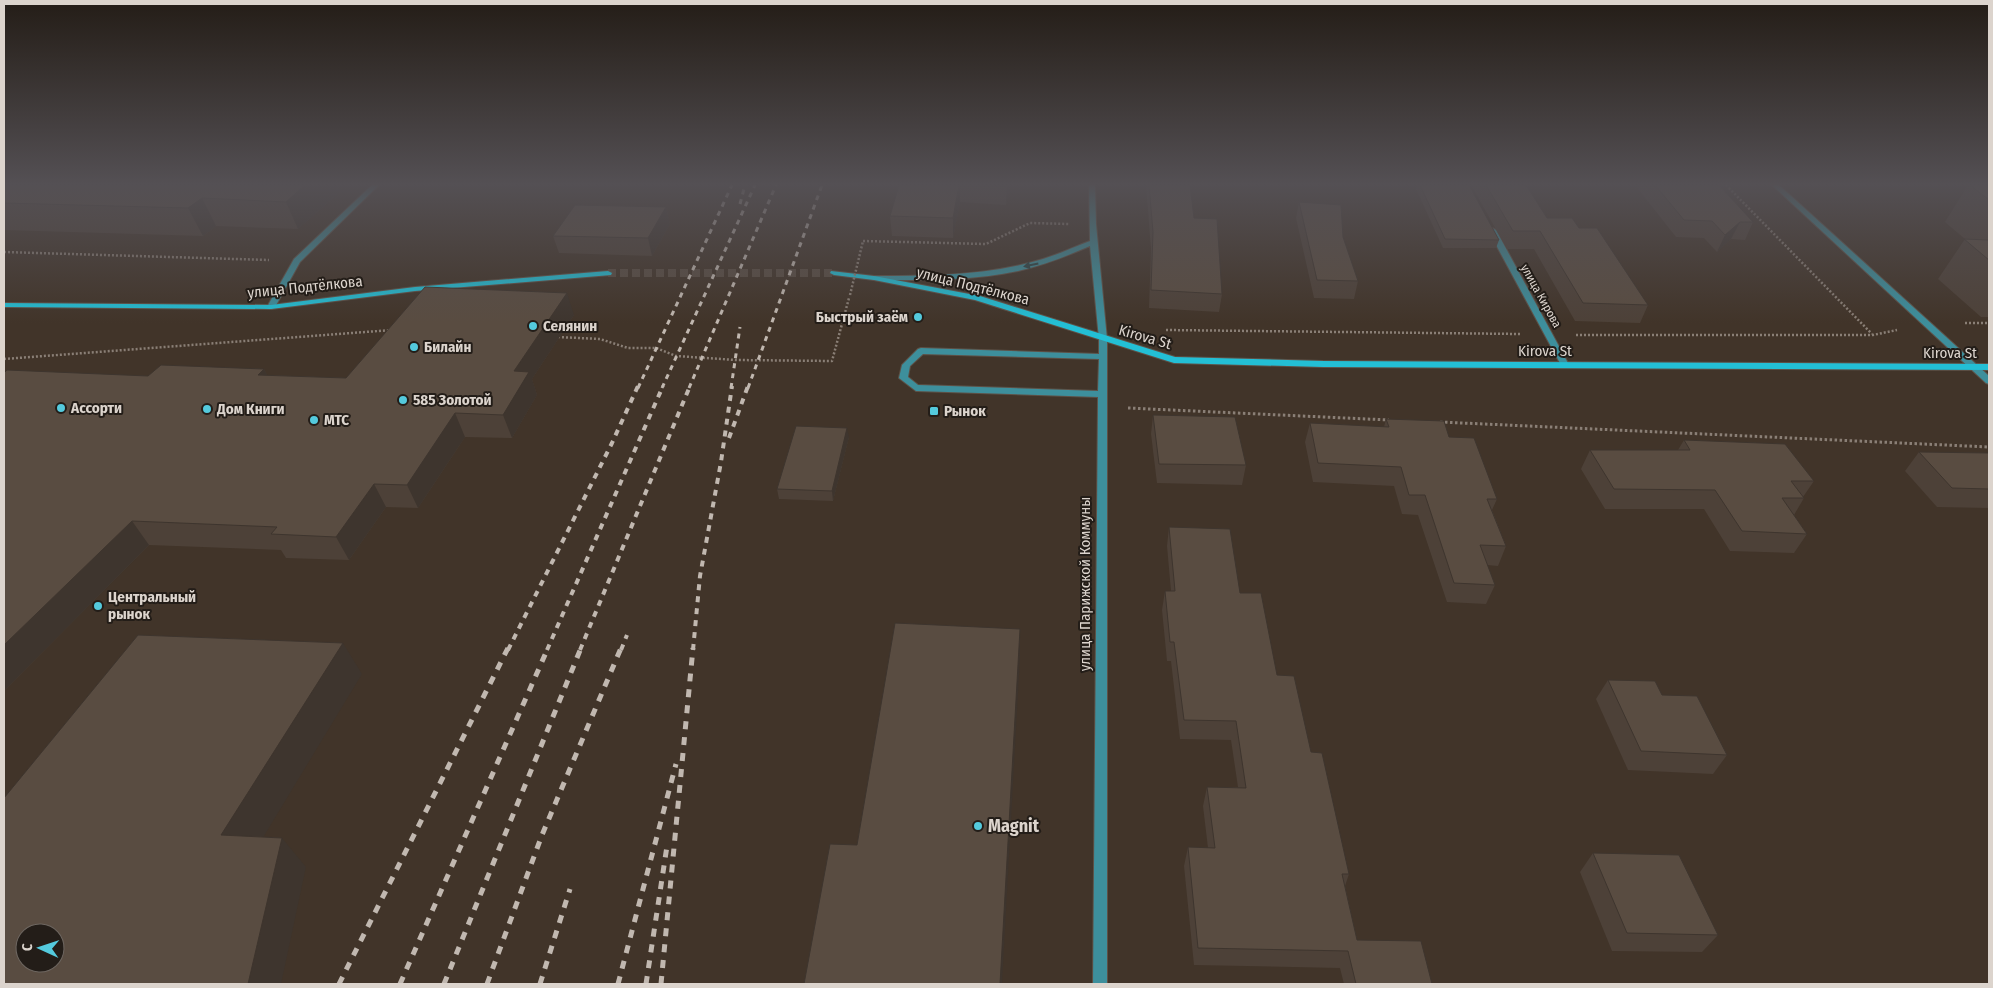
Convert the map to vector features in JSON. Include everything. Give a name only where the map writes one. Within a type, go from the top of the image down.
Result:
[{"type":"main road","name":"улица Подтёлкова","points":[[4,305],[271,307],[415,289],[608,273]]},
{"type":"main road","name":"улица Подтёлкова","points":[[834,273],[874,278],[976,298],[1022,311],[1103,339]]},
{"type":"main road","name":"Kirova St","points":[[1103,339],[1174,360],[1323,364],[1989,367]]},
{"type":"street","points":[[271,307],[297,261],[328,231]]},
{"type":"street","name":"улица Парижской Коммуны","points":[[1092,231],[1103,339],[1100,984]]},
{"type":"street","name":"улица Кирова","points":[[1493,231],[1565,365]]},
{"type":"street","points":[[1825,231],[1989,381]]},
{"type":"street","points":[[874,278],[955,277],[1012,270],[1040,263],[1093,242]]},
{"type":"street","points":[[1102,401],[916,388],[903,378],[906,365],[921,351],[1103,357]]},
{"type":"path","points":[[552,337],[600,339],[628,348],[656,348],[676,356],[736,360],[832,361],[863,241],[986,244],[1013,231]]},
{"type":"path","points":[[1771,231],[1873,335]]},
{"type":"path","points":[[4,252],[297,261]]},
{"type":"path","points":[[4,359],[399,330]]},
{"type":"path","points":[[1102,401],[1392,420]]},
{"type":"path","points":[[1431,422],[1989,447]]},
{"type":"building","points":[[556,231],[652,231],[648,238],[553,236]]},
{"type":"building","points":[[1218,231],[1222,294],[1151,290],[1153,232]]},
{"type":"building","points":[[1306,231],[1343,231],[1358,281],[1317,280]]},
{"type":"building","points":[[1441,231],[1494,231],[1499,240],[1445,239]]},
{"type":"building","points":[[1540,231],[1599,231],[1648,305],[1583,303]]},
{"type":"building","points":[[1721,231],[1729,231],[1725,235]]},
{"type":"building","points":[[1964,239],[1989,240],[1989,260]]},
{"type":"building","name":"Центральный рынок","points":[[425,287],[567,293],[514,371],[529,372],[503,415],[455,413],[407,485],[374,484],[336,537],[271,534],[277,527],[132,521],[4,645],[4,373],[7,370],[148,376],[161,365],[264,369],[258,375],[346,378]]},
{"type":"building","points":[[1153,415],[1235,417],[1246,465],[1159,464]]},
{"type":"building","points":[[1386,419],[1444,421],[1449,437],[1474,438],[1497,499],[1487,499],[1506,546],[1480,545],[1495,585],[1454,583],[1425,495],[1409,495],[1401,467],[1318,463],[1310,423],[1389,427]]},
{"type":"building","points":[[796,426],[847,428],[832,491],[777,489]]},
{"type":"building","points":[[1684,440],[1785,444],[1814,481],[1791,481],[1804,498],[1782,498],[1807,534],[1742,531],[1715,490],[1614,489],[1590,450],[1690,450]]},
{"type":"building","points":[[1919,452],[1989,453],[1989,489],[1952,488]]},
{"type":"building","points":[[1169,527],[1230,529],[1240,593],[1261,593],[1277,675],[1294,676],[1311,752],[1322,753],[1349,874],[1342,874],[1357,940],[1421,941],[1432,984],[1356,984],[1348,951],[1198,948],[1188,847],[1215,848],[1207,787],[1246,788],[1236,721],[1184,720],[1174,642],[1170,642],[1165,591],[1175,591]]},
{"type":"building","points":[[895,623],[1020,629],[1000,984],[804,984],[830,844],[857,845]]},
{"type":"building","points":[[138,635],[343,643],[221,835],[282,838],[248,984],[4,984],[4,798]]},
{"type":"building","points":[[1608,680],[1655,681],[1662,695],[1697,696],[1727,755],[1641,751]]},
{"type":"building","points":[[1593,853],[1679,855],[1718,935],[1627,933]]},
{"type":"tunnel","points":[[608,273],[834,273]]},
{"type":"railway","points":[[638,388],[711,231]]},
{"type":"railway","points":[[662,388],[734,231]]},
{"type":"railway","points":[[689,388],[756,231]]},
{"type":"railway","points":[[748,388],[805,231]]},
{"type":"railway","points":[[731,388],[740,327]]},
{"type":"railway","points":[[508,650],[612,443],[638,386]]},
{"type":"railway","points":[[547,650],[663,386]]},
{"type":"railway","points":[[580,650],[690,386]]},
{"type":"railway","points":[[693,650],[700,576],[721,462],[732,386]]},
{"type":"railway","points":[[729,438],[748,386]]},
{"type":"railway","points":[[621,650],[627,635]]},
{"type":"railway","points":[[339,984],[508,648]]},
{"type":"railway","points":[[400,984],[548,648]]},
{"type":"railway","points":[[444,984],[581,648]]},
{"type":"railway","points":[[487,984],[542,835],[621,648]]},
{"type":"railway","points":[[661,984],[693,648]]},
{"type":"railway","points":[[618,984],[676,764]]},
{"type":"railway","points":[[646,984],[667,846]]},
{"type":"railway","points":[[540,984],[570,889]]},
{"type":"place","name":"Быстрый заём","points":[[918,317]]},
{"type":"place","name":"Селянин","points":[[533,326]]},
{"type":"place","name":"Билайн","points":[[414,347]]},
{"type":"place","name":"585 Золотой","points":[[403,400]]},
{"type":"place","name":"Ассорти","points":[[61,408]]},
{"type":"place","name":"Дом Книги","points":[[207,409]]},
{"type":"place","name":"Рынок","points":[[934,411]]},
{"type":"place","name":"МТС","points":[[314,420]]},
{"type":"place","name":"Центральный рынок","points":[[98,606]]},
{"type":"place","name":"Magnit","points":[[978,826]]}]
